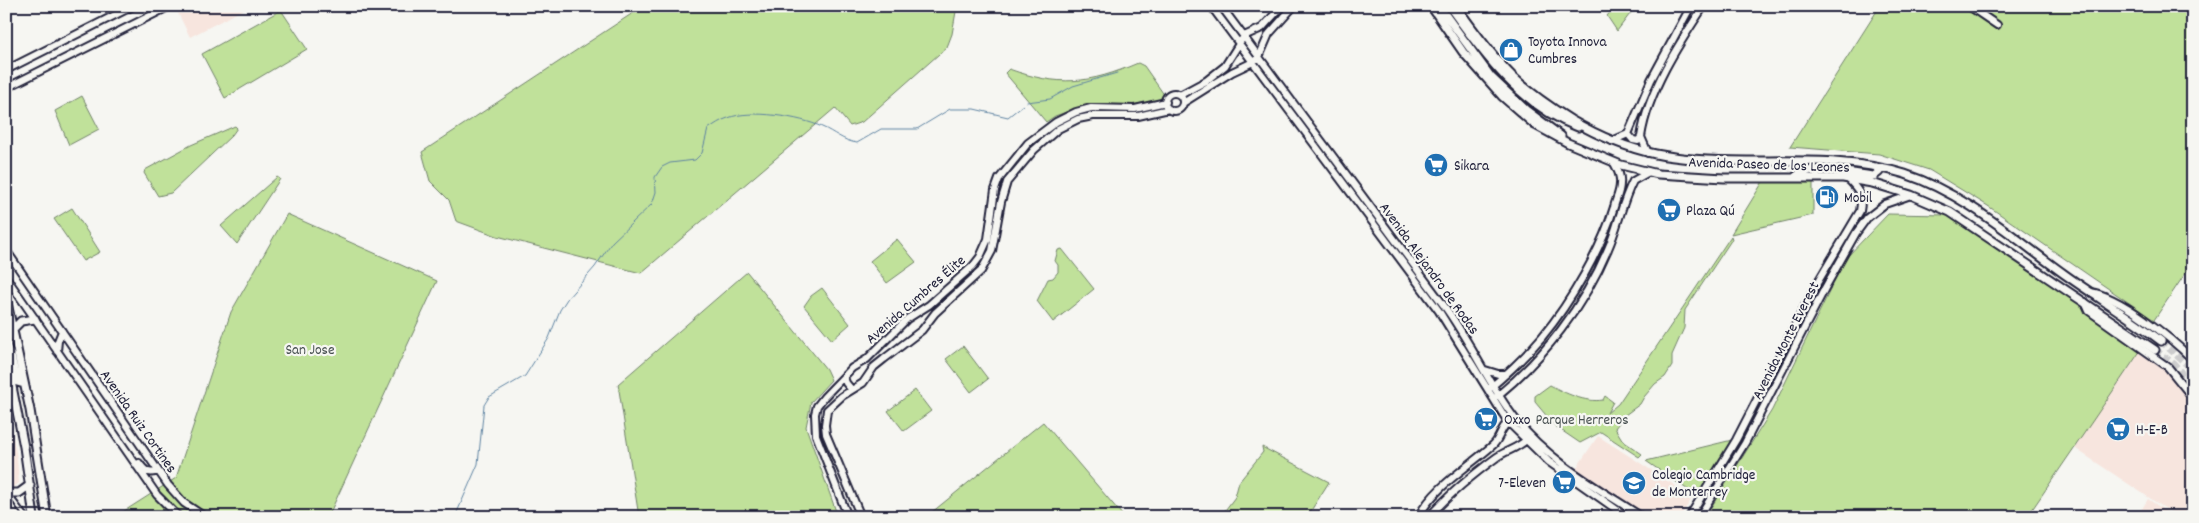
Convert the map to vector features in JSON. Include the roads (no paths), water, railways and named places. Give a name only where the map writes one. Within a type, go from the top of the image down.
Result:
[{"type":"main road","name":"Avenida Paseo de los Leones","points":[[1431,6],[1464,52],[1502,96],[1535,125],[1566,142],[1614,163],[1650,172],[1715,178],[1795,177],[1848,179],[1872,183],[1911,196],[1950,212],[2155,350]]},
{"type":"main road","points":[[1439,6],[1491,77],[1526,110],[1560,134],[1566,142]]},
{"type":"main road","points":[[1449,6],[1484,52],[1505,76],[1533,102],[1554,117],[1595,134]]},
{"type":"main road","name":"Avenida Paseo de los Leones","points":[[1456,6],[1498,61],[1513,77],[1542,101],[1595,134],[1610,141],[1648,153],[1695,160],[1811,160],[1843,162],[1876,167],[1924,181],[1997,225],[2161,341]]},
{"type":"main road","points":[[1795,177],[1804,171],[1812,170],[1838,171],[1874,176],[1879,172],[1876,167]]},
{"type":"main road","points":[[6,298],[24,384],[46,515]]},
{"type":"main road","points":[[13,329],[21,321],[35,319]]},
{"type":"main road","points":[[6,346],[11,356],[17,382],[24,384]]},
{"type":"main road","points":[[6,356],[24,447],[34,517]]},
{"type":"main road","points":[[6,493],[19,493],[30,484]]},
{"type":"main road","points":[[29,517],[32,505]]},
{"type":"street","points":[[6,70],[134,6]]},
{"type":"street","points":[[6,88],[170,6]]},
{"type":"street","name":"Avenida Alejandro de Rodas","points":[[1211,6],[1239,43],[1256,59],[1445,307],[1516,419],[1553,457],[1642,517]]},
{"type":"street","name":"Avenida Alejandro de Rodas","points":[[1221,6],[1244,36],[1256,59],[1439,311],[1508,422],[1525,441],[1565,474],[1627,517]]},
{"type":"street","points":[[1282,6],[1262,28],[1244,36],[1226,66],[1206,81],[1180,95],[1172,94],[1168,97],[1167,105],[1178,110],[1183,103],[1256,59],[1269,34],[1294,6]]},
{"type":"street","points":[[1610,141],[1628,134],[1651,80],[1692,6]]},
{"type":"street","points":[[1628,134],[1633,140],[1638,141],[1641,137],[1661,80],[1704,6]]},
{"type":"street","points":[[1969,6],[1997,25]]},
{"type":"street","points":[[1180,95],[1183,103]]},
{"type":"street","name":"Avenida Cumbres Élite","points":[[817,406],[856,365],[872,354],[903,324],[973,266],[980,257],[988,239],[997,184],[1005,170],[1028,142],[1056,122],[1076,112],[1091,108],[1135,109],[1167,105]]},
{"type":"street","name":"Avenida Cumbres Élite","points":[[827,410],[851,389],[862,383],[884,359],[922,330],[980,271],[992,251],[1001,202],[1008,182],[1022,162],[1051,134],[1067,123],[1078,119],[1093,116],[1138,116],[1167,105]]},
{"type":"street","points":[[1641,137],[1648,153]]},
{"type":"street","points":[[1487,391],[1527,354],[1556,319],[1599,247],[1610,221],[1620,186],[1620,176],[1614,163]]},
{"type":"street","points":[[1493,400],[1551,344],[1605,257],[1633,181],[1650,172]]},
{"type":"street","name":"Avenida Monte Everest","points":[[1689,517],[1736,440],[1830,260],[1857,217],[1861,206],[1861,194],[1848,179]]},
{"type":"street","name":"Avenida Monte Everest","points":[[1699,517],[1745,443],[1838,264],[1867,218],[1885,204],[1911,196]]},
{"type":"street","name":"Avenida Ruiz Cortines","points":[[6,250],[158,470],[184,503],[205,517]]},
{"type":"street","points":[[1830,260],[1838,264]]},
{"type":"street","points":[[6,277],[157,495],[179,517]]},
{"type":"street","points":[[958,280],[964,286]]},
{"type":"street","points":[[2090,292],[2107,296],[2120,304],[2180,346],[2193,360]]},
{"type":"street","points":[[2084,301],[2089,311],[2173,372],[2193,398]]},
{"type":"street","points":[[918,312],[924,317],[927,324]]},
{"type":"street","points":[[903,324],[905,332],[912,337]]},
{"type":"street","points":[[57,352],[58,341],[62,331]]},
{"type":"street","points":[[856,365],[863,368],[867,377]]},
{"type":"street","points":[[1484,370],[1506,374]]},
{"type":"street","points":[[844,376],[846,383],[851,389]]},
{"type":"street","points":[[1770,376],[1779,379]]},
{"type":"street","points":[[1508,407],[1506,400],[1509,386]]},
{"type":"street","points":[[848,517],[816,435],[814,424],[817,406],[827,410],[826,434],[861,517]]},
{"type":"street","points":[[1418,517],[1442,485],[1496,443],[1508,422],[1516,419]]},
{"type":"street","points":[[105,421],[114,428],[144,469],[152,473],[158,470]]},
{"type":"street","points":[[1429,517],[1450,492],[1478,471],[1525,441],[1530,435]]},
{"type":"street","points":[[6,493],[24,517]]},
{"type":"street","points":[[6,500],[18,517]]},
{"type":"street","points":[[10,517],[6,514],[11,512],[13,503]]},
{"type":"waterway","points":[[1027,102],[1050,99],[1073,86],[1117,73]]},
{"type":"waterway","points":[[455,517],[478,464],[484,405],[489,397],[525,376],[549,338],[560,310],[567,299],[595,267],[612,242],[652,204],[656,192],[655,177],[662,167],[670,163],[695,160],[702,153],[708,129],[723,120],[737,115],[775,115],[813,123],[857,143],[881,129],[917,129],[950,109],[974,109],[1008,117],[1023,105]]},
{"type":"tunnel","points":[[2161,341],[2193,370]]},
{"type":"tunnel","points":[[2155,350],[2174,364],[2193,388]]},
{"type":"place","name":"Toyota Innova Cumbres","points":[[1511,50]]},
{"type":"place","name":"Sikara","points":[[1436,165]]},
{"type":"place","name":"Mobil","points":[[1827,197]]},
{"type":"place","name":"Plaza Qú","points":[[1669,210]]},
{"type":"place","name":"Oxxo","points":[[1486,419]]},
{"type":"place","name":"H-E-B","points":[[2118,429]]},
{"type":"place","name":"7-Eleven","points":[[1564,482]]},
{"type":"place","name":"Colegio Cambridge de Monterrey","points":[[1634,483]]},
{"type":"park label","name":"San Jose","points":[[310,349]]},
{"type":"park label","name":"Parque Herreros","points":[[1582,419]]}]
